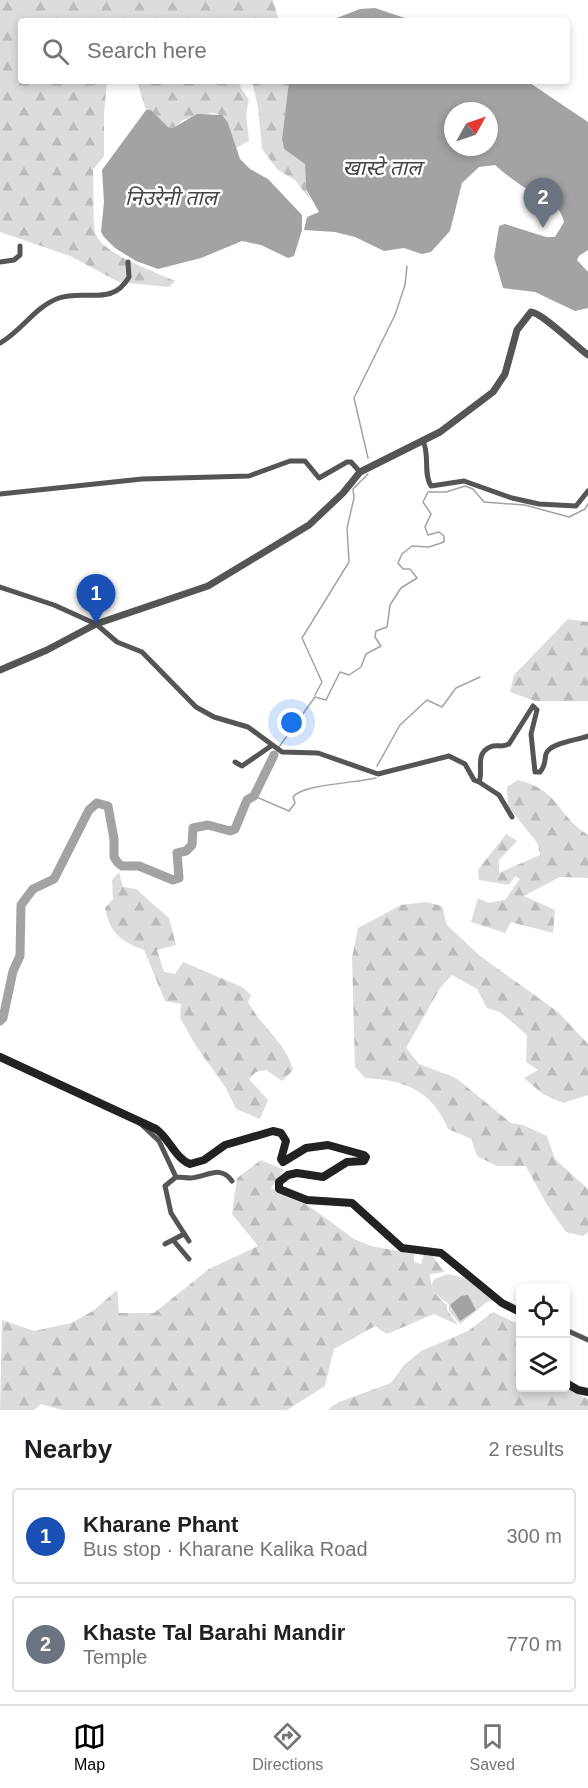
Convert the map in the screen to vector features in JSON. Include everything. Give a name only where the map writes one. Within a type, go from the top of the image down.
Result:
[{"type":"main road","points":[[0,1057],[165,1135],[184,1162],[189,1164],[204,1160],[225,1145],[273,1131],[281,1133],[286,1141],[281,1159],[283,1162],[306,1148],[328,1145],[365,1155],[364,1161],[347,1162],[323,1177],[288,1175],[279,1182],[279,1189],[307,1200],[352,1203],[402,1248],[441,1253],[502,1303],[516,1310]]},
{"type":"main road","points":[[570,1385],[588,1392]]},
{"type":"street","points":[[0,262],[14,260],[20,255],[20,246]]},
{"type":"street","points":[[0,343],[10,336],[26,318],[59,298],[77,295],[97,298],[119,290],[129,277],[128,262]]},
{"type":"street","points":[[0,670],[47,650],[96,624],[216,583],[251,558],[315,520],[343,493],[360,472],[440,432],[498,387],[508,363],[517,330],[531,312],[541,314],[562,336],[588,355]]},
{"type":"street","points":[[423,441],[427,453],[428,481],[431,486],[464,481],[512,498],[539,504],[576,506],[588,490]]},
{"type":"street","points":[[0,494],[142,479],[249,476],[290,461],[305,461],[319,478],[347,462],[351,462],[360,472]]},
{"type":"street","points":[[0,587],[54,604],[96,624],[117,642],[142,652],[196,707],[214,717],[248,727],[271,746],[292,754],[321,754],[378,774],[448,756],[465,764],[474,780],[504,800],[512,817]]},
{"type":"street","points":[[479,782],[479,762],[483,753],[489,747],[509,744],[533,706],[537,710],[531,734],[535,772],[540,772],[546,765],[546,753],[550,748],[588,736]]},
{"type":"street","points":[[235,762],[242,766],[271,746]]},
{"type":"street","points":[[137,1120],[159,1141],[176,1177]]},
{"type":"street","points":[[189,1241],[171,1213],[165,1186],[176,1177],[192,1178],[216,1171],[227,1175],[232,1181]]},
{"type":"street","points":[[165,1244],[184,1234]]},
{"type":"street","points":[[173,1240],[189,1259]]},
{"type":"street","points":[[570,1332],[588,1340]]},
{"type":"green space","points":[[0,0],[273,0],[278,18],[18,18],[18,84],[107,84],[104,156],[93,170],[96,235],[109,249],[120,256],[175,281],[169,287],[119,282],[70,256],[0,232]]},
{"type":"green space","points":[[138,84],[241,84],[239,85],[249,100],[246,114],[249,141],[236,148],[228,123],[218,114],[211,113],[183,120],[174,128],[168,127],[151,110],[146,110]]},
{"type":"green space","points":[[253,84],[289,84],[282,139],[284,149],[305,164],[306,189],[311,201],[295,180],[278,170],[262,149],[258,107]]},
{"type":"green space","points":[[568,619],[588,622],[588,701],[535,701],[510,692],[514,675]]},
{"type":"green space","points":[[518,780],[542,790],[578,828],[588,835],[588,878],[560,877],[524,896],[555,910],[553,933],[511,922],[505,933],[471,922],[478,898],[488,903],[505,900],[520,879],[515,876],[509,885],[479,880],[478,870],[506,834],[517,841],[499,860],[499,873],[540,855],[538,844],[508,806],[507,787]]},
{"type":"green space","points":[[119,872],[123,887],[136,889],[169,918],[176,945],[157,950],[164,972],[175,974],[183,962],[242,987],[251,995],[248,1002],[254,1011],[285,1051],[293,1070],[282,1081],[266,1070],[256,1072],[249,1079],[268,1100],[260,1119],[236,1109],[226,1088],[196,1046],[180,1018],[181,1004],[165,1001],[144,950],[128,943],[113,930],[105,908],[113,899],[112,880]]},
{"type":"green space","points":[[426,902],[442,906],[447,925],[480,956],[558,1012],[588,1044],[588,1095],[563,1103],[543,1094],[524,1078],[538,1070],[526,1062],[527,1035],[500,1012],[487,1008],[477,989],[452,975],[440,988],[406,1048],[419,1064],[456,1078],[511,1123],[523,1125],[547,1136],[555,1159],[588,1189],[588,1232],[583,1236],[566,1232],[547,1205],[526,1166],[497,1166],[477,1156],[471,1139],[448,1129],[434,1105],[425,1096],[392,1081],[365,1078],[355,1067],[352,958],[358,928],[401,905]]},
{"type":"green space","points":[[261,1160],[284,1170],[271,1188],[309,1206],[354,1239],[371,1246],[414,1254],[414,1262],[421,1264],[424,1253],[431,1254],[445,1272],[430,1274],[431,1284],[437,1295],[447,1305],[447,1310],[458,1325],[434,1314],[387,1334],[375,1326],[334,1349],[325,1386],[287,1410],[62,1410],[41,1404],[34,1410],[0,1410],[2,1320],[34,1331],[71,1323],[93,1311],[117,1290],[119,1313],[154,1313],[209,1269],[258,1246],[232,1214],[237,1178]]},
{"type":"green space","points":[[447,1274],[466,1278],[496,1300],[487,1302],[460,1324],[449,1311],[449,1304],[436,1294],[433,1288],[433,1280]]},
{"type":"green space","points":[[493,1312],[516,1323],[516,1392],[570,1390],[588,1399],[588,1410],[327,1410],[339,1402],[391,1383],[404,1365],[421,1351],[468,1331]]},
{"type":"water","points":[[375,8],[405,18],[337,18],[360,9]]},
{"type":"water","name":"खास्टे ताल","points":[[289,84],[531,84],[588,122],[588,250],[577,260],[588,272],[588,308],[575,311],[535,292],[503,288],[494,257],[499,226],[505,224],[546,237],[555,237],[564,222],[558,208],[553,203],[522,186],[495,165],[479,167],[462,183],[450,231],[431,252],[422,254],[404,248],[384,251],[355,237],[335,232],[304,230],[307,217],[319,212],[306,189],[305,164],[284,149],[282,139]]},
{"type":"water","name":"निउरेनी ताल","points":[[146,110],[151,110],[168,127],[173,128],[197,114],[222,115],[228,123],[240,159],[250,169],[268,179],[302,215],[302,230],[294,256],[288,258],[261,245],[242,241],[201,258],[158,269],[136,261],[115,248],[101,232],[104,202],[102,170]]},
{"type":"water","points":[[468,1295],[476,1310],[460,1321],[450,1305],[461,1296]]},
{"type":"waterway","points":[[368,458],[354,398],[395,315],[405,285],[407,266]]},
{"type":"waterway","points":[[315,695],[322,682],[302,638],[349,562],[347,528],[354,498],[353,489],[368,474]]},
{"type":"waterway","points":[[279,747],[315,697],[326,700],[340,672],[349,675],[361,667],[366,654],[381,646],[375,637],[376,631],[387,627],[390,605],[401,588],[417,578],[410,569],[403,569],[398,563],[402,554],[412,546],[429,547],[444,542],[444,536],[439,532],[428,535],[425,527],[431,514],[423,502],[428,492],[446,492],[465,486],[473,489],[484,502],[525,505],[569,517],[585,509],[588,504]]},
{"type":"waterway","points":[[377,766],[400,725],[427,700],[442,707],[456,688],[480,677]]},
{"type":"waterway","points":[[0,1021],[3,1018],[13,971],[20,956],[21,905],[33,889],[54,879],[89,810],[97,803],[108,806],[114,839],[114,857],[118,863],[122,866],[139,866],[173,880],[179,878],[177,853],[186,851],[192,845],[193,828],[208,825],[230,831],[235,829],[247,800],[254,796],[274,755]]},
{"type":"waterway","points":[[254,796],[289,811],[295,803],[293,797],[308,789],[376,778]]},
{"type":"place","name":"Khaste Tal Barahi Mandir","points":[[543,228]]},
{"type":"place","name":"Kharane Phant","points":[[96,624]]}]
